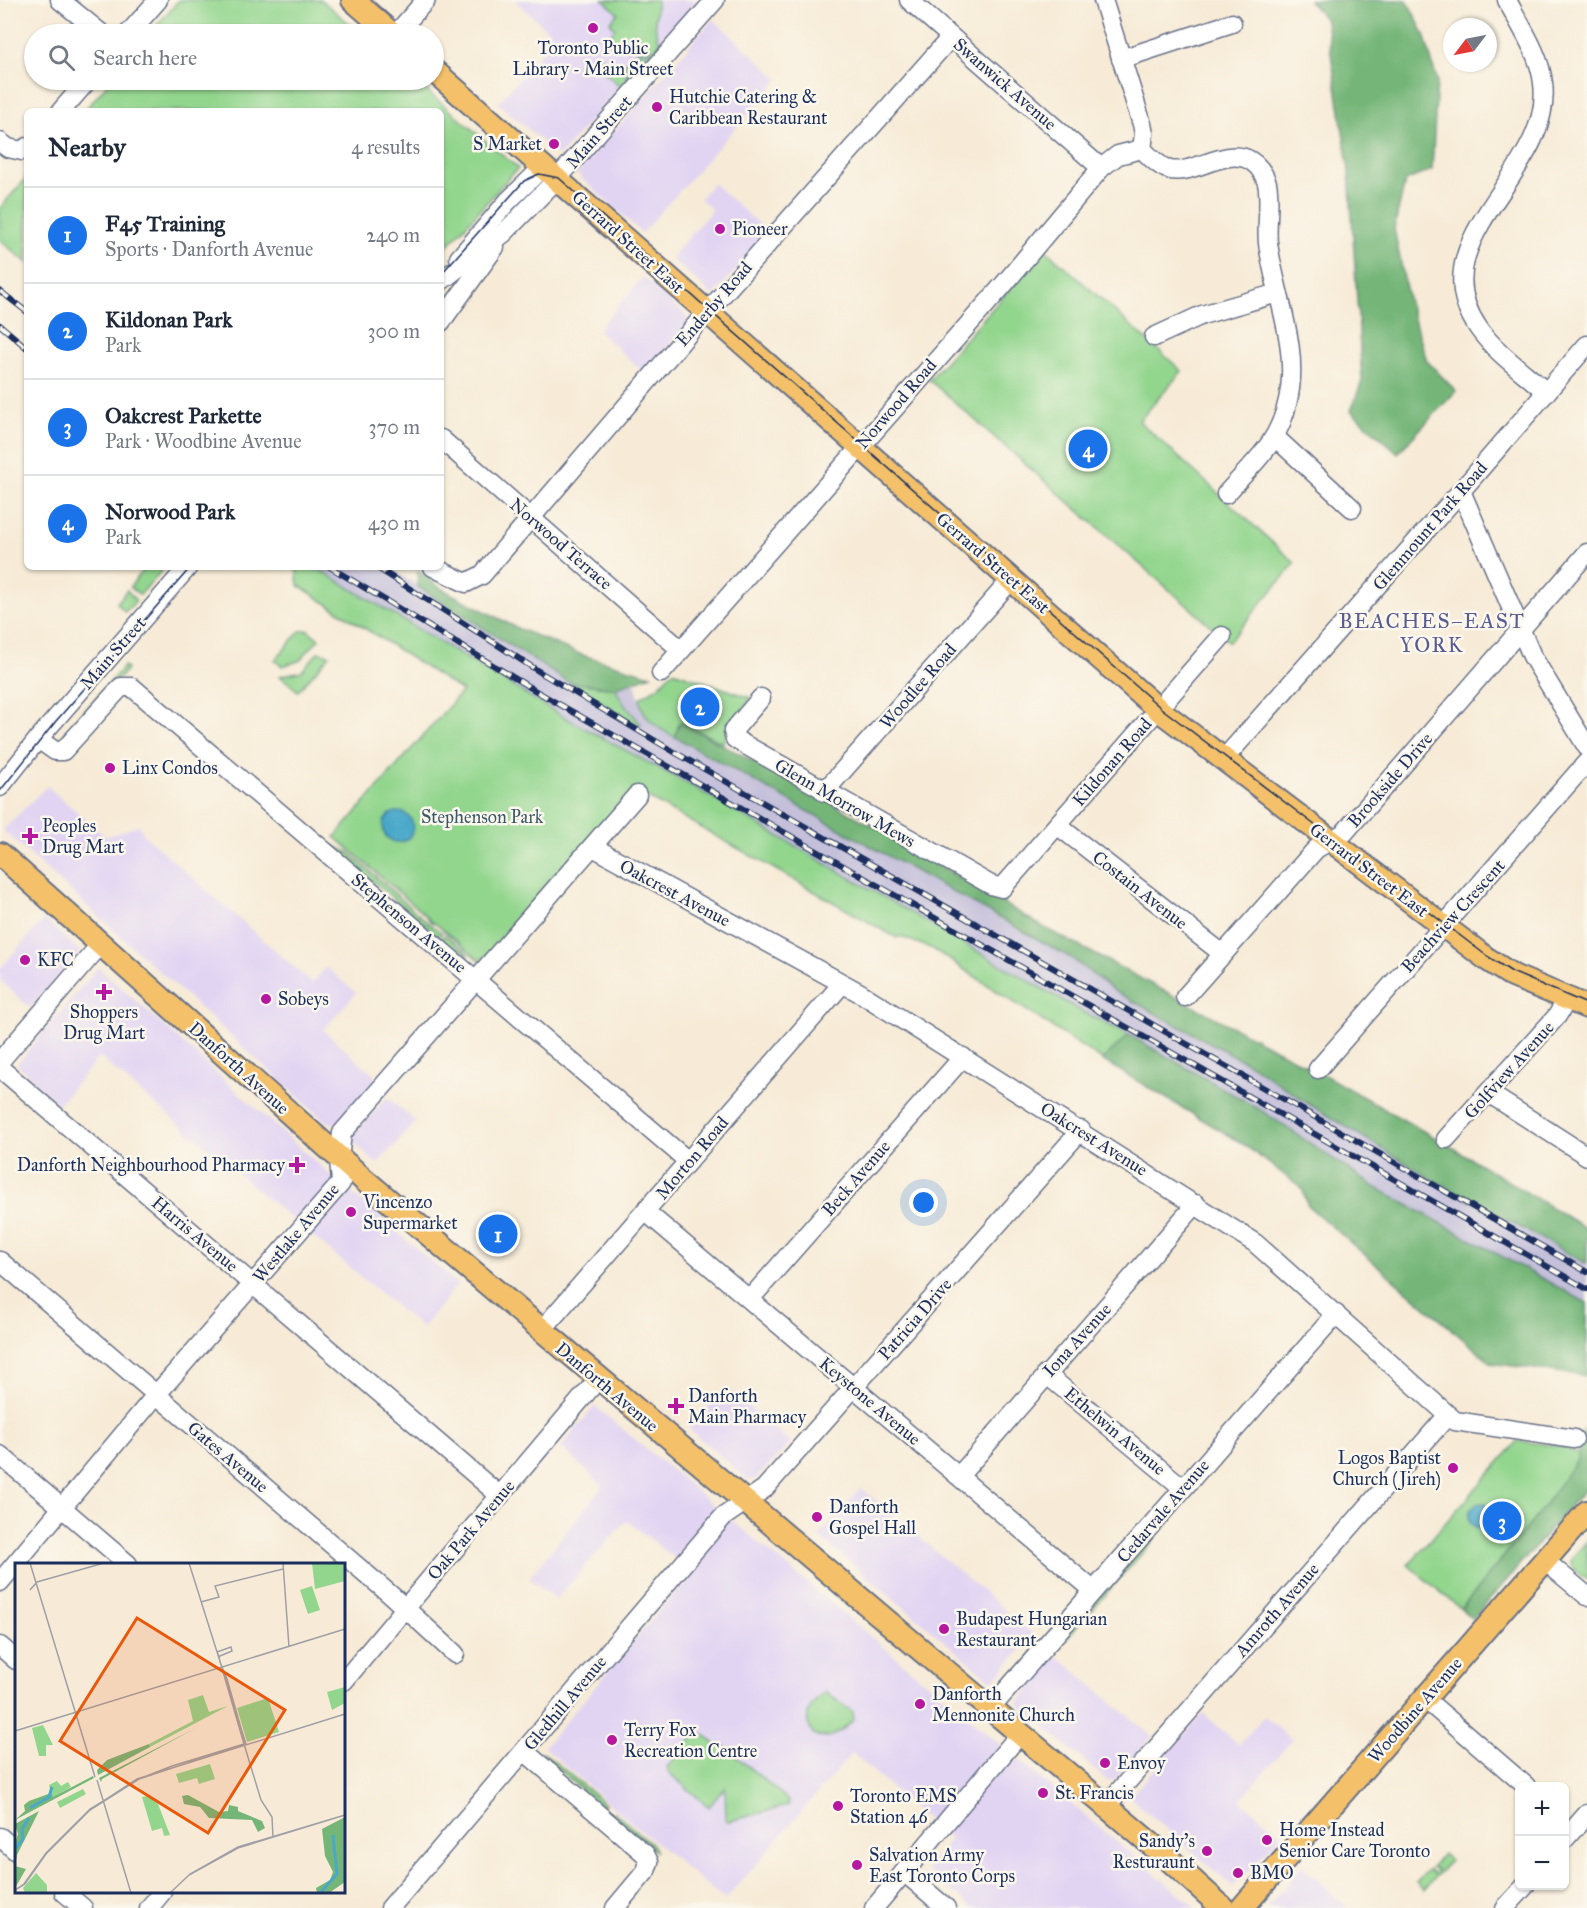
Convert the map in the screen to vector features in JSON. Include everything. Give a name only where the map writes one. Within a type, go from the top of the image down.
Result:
[{"type":"main road","points":[[353,0],[381,24]]},
{"type":"main road","name":"Gerrard Street East","points":[[444,80],[1159,710],[1443,927],[1499,967],[1577,1003]]},
{"type":"main road","name":"Danforth Avenue","points":[[0,854],[339,1159],[744,1503],[1106,1806],[1223,1908]]},
{"type":"main road","name":"Woodbine Avenue","points":[[1242,1908],[1587,1512]]},
{"type":"street","points":[[60,0],[90,24]]},
{"type":"street","points":[[137,24],[158,0]]},
{"type":"street","points":[[405,24],[426,0]]},
{"type":"street","name":"Main Street","points":[[444,318],[550,173],[715,0]]},
{"type":"street","name":"Swanwick Avenue","points":[[909,0],[1101,168]]},
{"type":"street","points":[[1103,0],[1142,124],[1144,134],[1142,149],[1158,164],[1171,170],[1234,157],[1246,159],[1260,169],[1268,191],[1267,234],[1292,365],[1288,400],[1276,438],[1226,494]]},
{"type":"street","points":[[1507,0],[1539,64],[1544,84],[1543,112],[1535,139],[1469,243],[1462,283],[1469,311],[1483,334],[1546,392]]},
{"type":"street","points":[[1121,59],[1232,22]]},
{"type":"street","name":"Enderby Road","points":[[439,570],[466,583],[482,575],[707,312],[951,37]]},
{"type":"street","points":[[64,108],[79,90]]},
{"type":"street","points":[[0,142],[8,148],[24,149]]},
{"type":"street","name":"Norwood Road","points":[[661,673],[1031,253],[1101,168],[1118,155],[1142,149]]},
{"type":"street","name":"Main Street","points":[[444,276],[508,201],[550,173]]},
{"type":"street","name":"Main Street","points":[[444,278],[504,233]]},
{"type":"street","points":[[1154,337],[1202,315],[1278,293]]},
{"type":"street","name":"Glenmount Park Road","points":[[1223,760],[1587,345]]},
{"type":"street","points":[[1276,438],[1352,508]]},
{"type":"street","name":"Norwood Terrace","points":[[444,442],[681,650]]},
{"type":"street","points":[[1461,491],[1522,628],[1532,656],[1587,747]]},
{"type":"street","name":"Brookside Drive","points":[[1185,997],[1318,847],[1345,832],[1587,553]]},
{"type":"street","name":"Main Street","points":[[0,787],[38,739],[185,570]]},
{"type":"street","name":"Woodlee Road","points":[[824,792],[1011,580]]},
{"type":"street","name":"Kildonan Road","points":[[1002,888],[1222,636]]},
{"type":"street","name":"Main Street","points":[[38,739],[55,751],[63,751],[121,687],[129,686]]},
{"type":"street","name":"Stephenson Avenue","points":[[129,686],[688,1161]]},
{"type":"street","name":"Glenn Morrow Mews","points":[[761,698],[732,731],[735,739],[824,792],[991,885],[1002,888]]},
{"type":"street","name":"Beachview Crescent","points":[[1318,1069],[1587,762]]},
{"type":"street","name":"Westlake Avenue","points":[[16,1563],[156,1395],[341,1183],[339,1159],[342,1133],[637,795]]},
{"type":"street","name":"Costain Avenue","points":[[1057,825],[1222,954]]},
{"type":"street","name":"Oakcrest Avenue","points":[[593,847],[842,984],[1080,1130],[1255,1243],[1455,1421],[1574,1439]]},
{"type":"street","points":[[0,1060],[100,945]]},
{"type":"street","name":"Morton Road","points":[[541,1331],[842,984]]},
{"type":"street","name":"Golfview Avenue","points":[[1446,1139],[1490,1094],[1557,1016],[1577,1003]]},
{"type":"street","name":"Beck Avenue","points":[[750,1299],[963,1057]]},
{"type":"street","name":"Harris Avenue","points":[[0,1068],[499,1495]]},
{"type":"street","points":[[1490,1094],[1587,1156]]},
{"type":"street","name":"Patricia Drive","points":[[744,1503],[764,1489],[855,1388],[1080,1130]]},
{"type":"street","name":"Iona Avenue","points":[[959,1476],[1196,1204]]},
{"type":"street","name":"Keystone Avenue","points":[[646,1212],[1093,1590]]},
{"type":"street","name":"Gates Avenue","points":[[0,1261],[392,1596],[455,1654]]},
{"type":"street","name":"Cedarvale Avenue","points":[[990,1709],[1336,1314]]},
{"type":"street","name":"Ethelwin Avenue","points":[[1046,1374],[1183,1488]]},
{"type":"street","name":"Oak Park Avenue","points":[[345,1680],[598,1379]]},
{"type":"street","name":"Amroth Avenue","points":[[1106,1806],[1448,1415]]},
{"type":"street","points":[[0,1455],[127,1563]]},
{"type":"street","name":"Gledhill Avenue","points":[[390,1908],[723,1517],[744,1503]]},
{"type":"street","points":[[1544,1560],[1587,1596]]},
{"type":"street","name":"Westlake Avenue","points":[[0,1582],[15,1564]]},
{"type":"street","points":[[0,1646],[15,1659]]},
{"type":"street","points":[[1425,1699],[1521,1782]]},
{"type":"street","points":[[874,1908],[1020,1734]]},
{"type":"street","points":[[524,1751],[645,1854],[649,1862],[646,1871],[615,1908]]},
{"type":"street","points":[[1569,1828],[1587,1814]]},
{"type":"street","points":[[0,1837],[15,1850]]},
{"type":"street","points":[[904,1872],[946,1908]]},
{"type":"street","points":[[1505,1908],[1521,1890]]},
{"type":"street","points":[[65,1893],[83,1908]]},
{"type":"street","points":[[148,1908],[161,1893]]},
{"type":"shaded area","points":[[515,0],[697,0],[559,156],[498,103],[555,37]]},
{"type":"shaded area","points":[[713,19],[779,79],[642,233],[577,174]]},
{"type":"shaded area","points":[[713,183],[769,233],[713,296],[671,258],[712,210],[700,198]]},
{"type":"shaded area","points":[[643,277],[684,313],[687,319],[686,325],[645,374],[598,330]]},
{"type":"shaded area","points":[[320,570],[393,570],[568,682],[615,688],[635,682],[641,706],[650,721],[663,731],[1071,959],[1116,992],[1255,1068],[1304,1101],[1427,1176],[1587,1264],[1587,1303],[1375,1187],[1259,1109],[1079,1010],[697,789],[562,716]]},
{"type":"shaded area","points":[[47,786],[106,837],[139,825],[144,835],[312,983],[326,967],[356,993],[323,1030],[378,1079],[342,1120],[333,1124],[325,1121],[3,830]]},
{"type":"shaded area","points":[[44,919],[80,952],[30,1008],[0,980],[0,969]]},
{"type":"shaded area","points":[[98,967],[328,1173],[458,1284],[422,1328],[99,1057],[58,1105],[17,1064]]},
{"type":"shaded area","points":[[387,1097],[416,1122],[377,1164],[350,1139]]},
{"type":"shaded area","points":[[726,1387],[791,1443],[754,1480],[747,1479],[689,1429]]},
{"type":"shaded area","points":[[595,1406],[1196,1908],[972,1908],[927,1870],[950,1839],[852,1753],[725,1900],[608,1803],[544,1747],[694,1570],[674,1558],[629,1522],[625,1522],[556,1599],[529,1578],[603,1486],[561,1447]]},
{"type":"shaded area","points":[[861,1488],[1034,1635],[996,1679],[991,1680],[819,1536]]},
{"type":"shaded area","points":[[1056,1655],[1152,1736],[1114,1780],[1108,1781],[1017,1703]]},
{"type":"shaded area","points":[[1203,1713],[1239,1745],[1264,1716],[1292,1740],[1240,1800],[1282,1835],[1233,1887],[1130,1797]]},
{"type":"shaded area","points":[[1302,1866],[1348,1908],[1267,1908]]},
{"type":"green space","points":[[179,0],[321,0],[350,24],[158,24]]},
{"type":"green space","points":[[603,0],[657,0],[656,28],[661,43],[655,49],[637,51],[632,46],[630,49],[620,46],[613,39],[609,43],[605,40],[615,29],[610,22],[618,13]]},
{"type":"green space","points":[[1309,0],[1407,0],[1424,34],[1437,80],[1432,170],[1405,181],[1394,229],[1409,303],[1427,361],[1456,391],[1398,453],[1351,411],[1362,381],[1349,171],[1326,21]]},
{"type":"green space","points":[[653,51],[628,79],[627,61],[633,54]]},
{"type":"green space","points":[[600,56],[617,71],[625,63],[626,82],[621,87],[594,63]]},
{"type":"green space","points":[[102,90],[426,90],[518,168],[444,250],[444,108],[87,108]]},
{"type":"green space","points":[[24,180],[24,260],[0,240],[0,208]]},
{"type":"green space","points":[[1045,249],[1182,371],[1139,421],[1295,563],[1229,642],[929,380]]},
{"type":"green space","points":[[143,570],[162,570],[140,595],[130,587]]},
{"type":"green space","name":"Stephenson Park","points":[[296,570],[320,570],[562,716],[697,789],[1079,1010],[1129,1035],[1102,1060],[933,949],[899,936],[897,938],[634,790],[485,957],[479,960],[431,922],[335,837],[462,691],[298,585]]},
{"type":"green space","points":[[418,571],[442,589],[517,628],[582,655],[651,675],[615,688],[568,682],[417,586]]},
{"type":"green space","points":[[127,590],[136,601],[125,612],[117,603]]},
{"type":"green space","points":[[308,630],[319,639],[299,661],[282,666],[275,660],[300,631]]},
{"type":"green space","points":[[318,652],[330,655],[298,691],[280,676],[302,671]]},
{"type":"green space","points":[[124,666],[127,669],[66,738],[62,742],[59,740]]},
{"type":"green space","points":[[673,671],[751,698],[727,731],[723,743],[680,722],[675,737],[647,717],[640,698],[659,686]]},
{"type":"green space","points":[[568,682],[615,688],[624,704],[641,724],[638,725]]},
{"type":"green space","points":[[680,722],[879,829],[1043,927],[1326,1076],[1455,1149],[1587,1229],[1587,1264],[1427,1176],[1304,1101],[1255,1067],[1116,992],[1071,958],[675,737]]},
{"type":"green space","points":[[331,845],[348,852],[442,933],[438,937]]},
{"type":"green space","points":[[445,935],[468,954],[467,962],[441,939]]},
{"type":"green space","points":[[1129,1035],[1259,1109],[1375,1187],[1587,1303],[1587,1376],[1491,1363],[1308,1206],[1302,1188],[1240,1142],[1102,1060]]},
{"type":"green space","points":[[1584,1431],[1587,1436],[1587,1487],[1473,1619],[1408,1565],[1518,1441],[1561,1446],[1579,1454]]},
{"type":"green space","points":[[1584,1431],[1587,1436],[1587,1487],[1473,1619],[1461,1609],[1536,1517],[1577,1460]]},
{"type":"green space","points":[[1150,1538],[1153,1541],[1054,1652],[1052,1650]]},
{"type":"green space","points":[[1587,1541],[1587,1580],[1573,1569],[1570,1561]]},
{"type":"green space","points":[[825,1692],[853,1712],[854,1719],[845,1728],[825,1737],[813,1734],[809,1728],[808,1716],[811,1706]]},
{"type":"green space","points":[[695,1735],[705,1735],[717,1746],[721,1744],[786,1798],[789,1802],[788,1806],[726,1822],[725,1787],[709,1807],[668,1772],[667,1767]]},
{"type":"green space","points":[[543,1752],[605,1804],[602,1807],[542,1756]]},
{"type":"green space","points":[[614,1812],[652,1845],[656,1852],[611,1815]]},
{"type":"green space","points":[[1443,1854],[1450,1860],[1424,1890],[1416,1883],[1429,1869],[1433,1874],[1437,1870],[1431,1867]]},
{"type":"water","points":[[398,812],[409,816],[413,827],[409,838],[398,842],[387,838],[383,827],[387,816]]},
{"type":"water","points":[[1482,1503],[1491,1507],[1495,1516],[1491,1525],[1482,1529],[1473,1525],[1469,1516],[1473,1507]]},
{"type":"tram line","points":[[444,271],[524,181],[539,174],[559,178],[1161,708],[1487,956],[1512,972],[1587,1004]]},
{"type":"tram line","points":[[0,791],[56,721],[188,570]]},
{"type":"railway","points":[[0,291],[24,310]]},
{"type":"railway","points":[[0,325],[24,345]]},
{"type":"railway","points":[[335,570],[536,691],[1587,1289]]},
{"type":"railway","points":[[381,570],[543,674],[676,753],[1587,1272]]},
{"type":"place","name":"Toronto Public Library - Main Street","points":[[593,28]]},
{"type":"place","name":"Hutchie Catering & Caribbean Restaurant","points":[[657,107]]},
{"type":"place","name":"S Market","points":[[554,144]]},
{"type":"place","name":"Pioneer","points":[[720,229]]},
{"type":"place","name":"Norwood Park","points":[[1088,449]]},
{"type":"place","name":"Kildonan Park","points":[[700,707]]},
{"type":"place","name":"Linx Condos","points":[[110,768]]},
{"type":"place","name":"Peoples Drug Mart","points":[[30,836]]},
{"type":"place","name":"KFC","points":[[25,960]]},
{"type":"place","name":"Shoppers Drug Mart","points":[[104,992]]},
{"type":"place","name":"Sobeys","points":[[266,999]]},
{"type":"place","name":"Danforth Neighbourhood Pharmacy","points":[[297,1165]]},
{"type":"place","name":"Vincenzo Supermarket","points":[[351,1212]]},
{"type":"place","name":"F45 Training","points":[[498,1234]]},
{"type":"place","name":"Danforth Main Pharmacy","points":[[676,1406]]},
{"type":"place","name":"Logos Baptist Church (Jireh)","points":[[1453,1468]]},
{"type":"place","name":"Danforth Gospel Hall","points":[[817,1517]]},
{"type":"place","name":"Oakcrest Parkette","points":[[1502,1521]]},
{"type":"place","name":"Budapest Hungarian Restaurant","points":[[944,1629]]},
{"type":"place","name":"Danforth Mennonite Church","points":[[920,1704]]},
{"type":"place","name":"Terry Fox Recreation Centre","points":[[612,1740]]},
{"type":"place","name":"Envoy","points":[[1105,1763]]},
{"type":"place","name":"St. Francis","points":[[1043,1793]]},
{"type":"place","name":"Toronto EMS Station 46","points":[[838,1806]]},
{"type":"place","name":"Home Instead Senior Care Toronto","points":[[1267,1840]]},
{"type":"place","name":"Sandy's Resturaunt","points":[[1207,1851]]},
{"type":"place","name":"Salvation Army East Toronto Corps","points":[[857,1865]]},
{"type":"place","name":"BMO","points":[[1238,1873]]},
{"type":"district","name":"BEACHES–EAST YORK","points":[[1432,633]]}]
